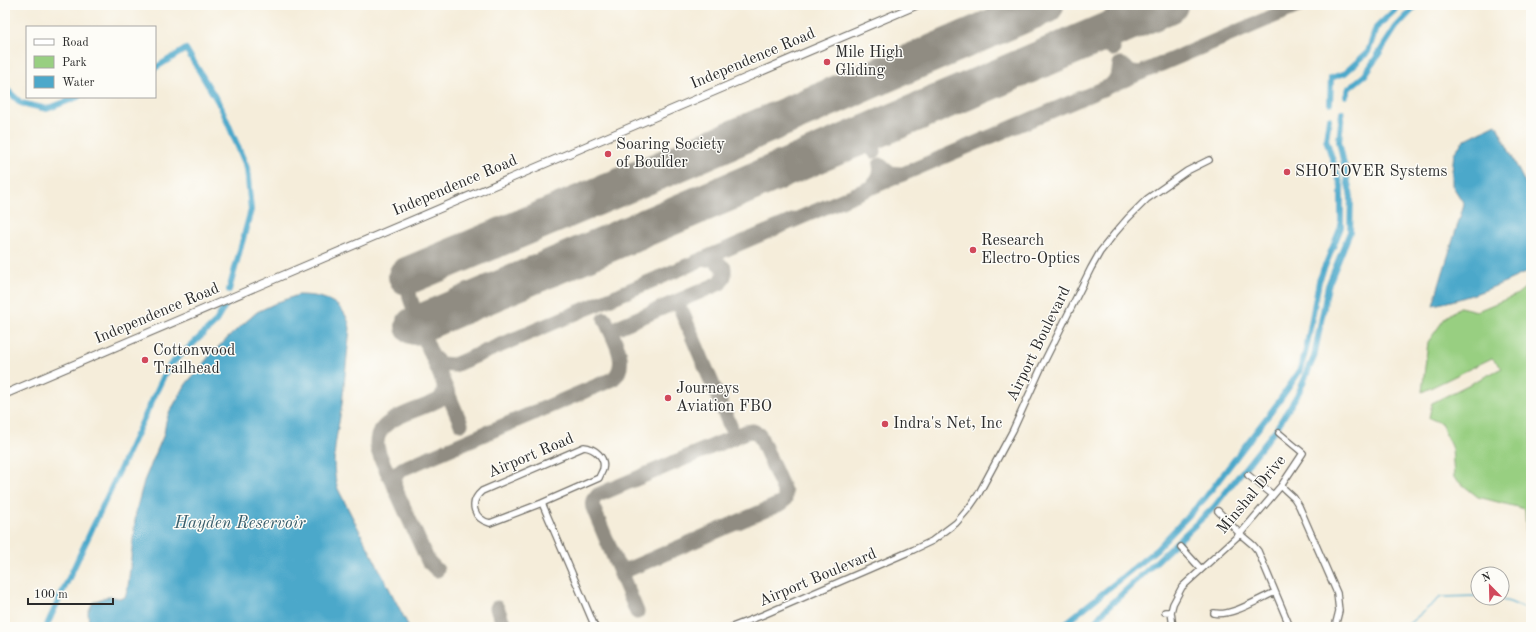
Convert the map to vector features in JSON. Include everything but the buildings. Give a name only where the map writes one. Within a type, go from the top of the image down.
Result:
[{"type":"street","name":"Independence Road","points":[[5,394],[917,5]]},
{"type":"street","name":"Airport Boulevard","points":[[732,627],[913,550],[932,541],[956,523],[978,495],[1012,430],[1042,366],[1100,252],[1128,218],[1147,199],[1187,172],[1209,160]]},
{"type":"street","name":"Minshal Drive","points":[[1171,612],[1173,604],[1182,587],[1240,534],[1281,486],[1303,453],[1279,433]]},
{"type":"street","name":"Airport Road","points":[[584,447],[591,447],[597,451],[604,468],[599,478],[542,503],[490,523],[482,521],[473,506],[474,500],[482,491],[584,447]]},
{"type":"street","points":[[1248,475],[1273,496]]},
{"type":"street","points":[[1281,486],[1294,498],[1299,506],[1337,593],[1339,611],[1334,627]]},
{"type":"street","points":[[542,503],[595,627]]},
{"type":"street","points":[[1218,512],[1258,551],[1290,627]]},
{"type":"street","points":[[1181,547],[1201,569]]},
{"type":"street","points":[[1214,613],[1220,614],[1229,612],[1275,592]]},
{"type":"street","points":[[1165,612],[1171,612],[1174,627]]},
{"type":"green space","points":[[1531,283],[1531,534],[1526,535],[1525,509],[1478,497],[1454,478],[1452,449],[1441,423],[1429,418],[1432,403],[1502,368],[1492,358],[1422,392],[1428,342],[1445,318],[1460,307],[1477,311],[1516,295]]},
{"type":"water","points":[[1496,124],[1531,198],[1531,270],[1483,291],[1433,305],[1464,204],[1452,185],[1454,153],[1464,140]]},
{"type":"water","name":"Hayden Reservoir","points":[[298,295],[316,296],[331,301],[343,311],[347,319],[350,328],[342,404],[335,446],[335,478],[338,489],[409,627],[89,627],[88,612],[93,602],[107,597],[125,597],[128,587],[136,511],[144,481],[164,434],[169,413],[186,384],[212,353],[257,312]]},
{"type":"waterway","points":[[1330,103],[1331,78],[1345,73],[1368,52],[1376,28],[1400,5]]},
{"type":"waterway","points":[[1346,96],[1349,88],[1365,75],[1396,27],[1417,5]]},
{"type":"waterway","points":[[156,67],[186,49],[221,107],[247,168],[251,210],[229,290]]},
{"type":"waterway","points":[[5,88],[21,103],[47,109],[75,98]]},
{"type":"waterway","points":[[1091,627],[1105,610],[1213,508],[1276,429],[1299,392],[1314,357],[1328,286],[1350,232],[1351,197],[1339,141],[1342,113]]},
{"type":"waterway","points":[[1061,627],[1157,549],[1205,498],[1277,404],[1299,372],[1306,350],[1319,281],[1341,227],[1341,186],[1326,139],[1329,119]]},
{"type":"waterway","points":[[46,627],[168,367],[215,323],[226,304]]},
{"type":"waterway","points":[[1405,627],[1441,597],[1470,596]]},
{"type":"waterway","points":[[1510,602],[1531,611]]},
{"type":"taxiway","points":[[432,356],[441,364],[454,365],[1300,5]]},
{"type":"taxiway","points":[[1087,40],[1095,39],[1105,41],[1113,49],[1114,35],[1123,24]]},
{"type":"taxiway","points":[[1110,86],[1118,77],[1120,64],[1132,72],[1141,73]]},
{"type":"taxiway","points":[[849,141],[857,140],[866,143],[874,151],[873,143],[875,137],[878,131],[884,126]]},
{"type":"taxiway","points":[[871,187],[879,177],[881,171],[880,165],[889,173],[901,174]]},
{"type":"taxiway","points":[[620,326],[720,283],[724,276],[724,268],[713,259],[703,259]]},
{"type":"taxiway","points":[[407,276],[410,298],[424,337]]},
{"type":"taxiway","points":[[682,312],[731,428]]},
{"type":"taxiway","points":[[438,316],[428,325],[425,330],[424,337],[461,424]]},
{"type":"taxiway","points":[[437,570],[428,561],[395,488],[394,480],[396,475],[402,469],[613,379],[618,373],[620,358],[605,319]]},
{"type":"taxiway","points":[[395,487],[384,466],[378,450],[378,435],[383,427],[391,421],[440,399],[444,392],[444,384]]},
{"type":"taxiway","points":[[617,564],[621,569],[629,569],[782,503],[785,499],[785,493],[759,434],[753,431],[746,432],[594,498],[592,504],[593,508],[637,612]]},
{"type":"taxiway","points":[[497,608],[505,627]]},
{"type":"runway","points":[[407,276],[675,164],[1045,5]]},
{"type":"runway","points":[[414,326],[1169,5]]},
{"type":"place","name":"Mile High Gliding","points":[[827,62]]},
{"type":"place","name":"Soaring Society of Boulder","points":[[608,154]]},
{"type":"place","name":"SHOTOVER Systems","points":[[1287,172]]},
{"type":"place","name":"Research Electro-Optics","points":[[973,250]]},
{"type":"place","name":"Cottonwood Trailhead","points":[[145,360]]},
{"type":"place","name":"Journeys Aviation FBO","points":[[668,398]]},
{"type":"place","name":"Indra's Net, Inc","points":[[885,424]]}]
